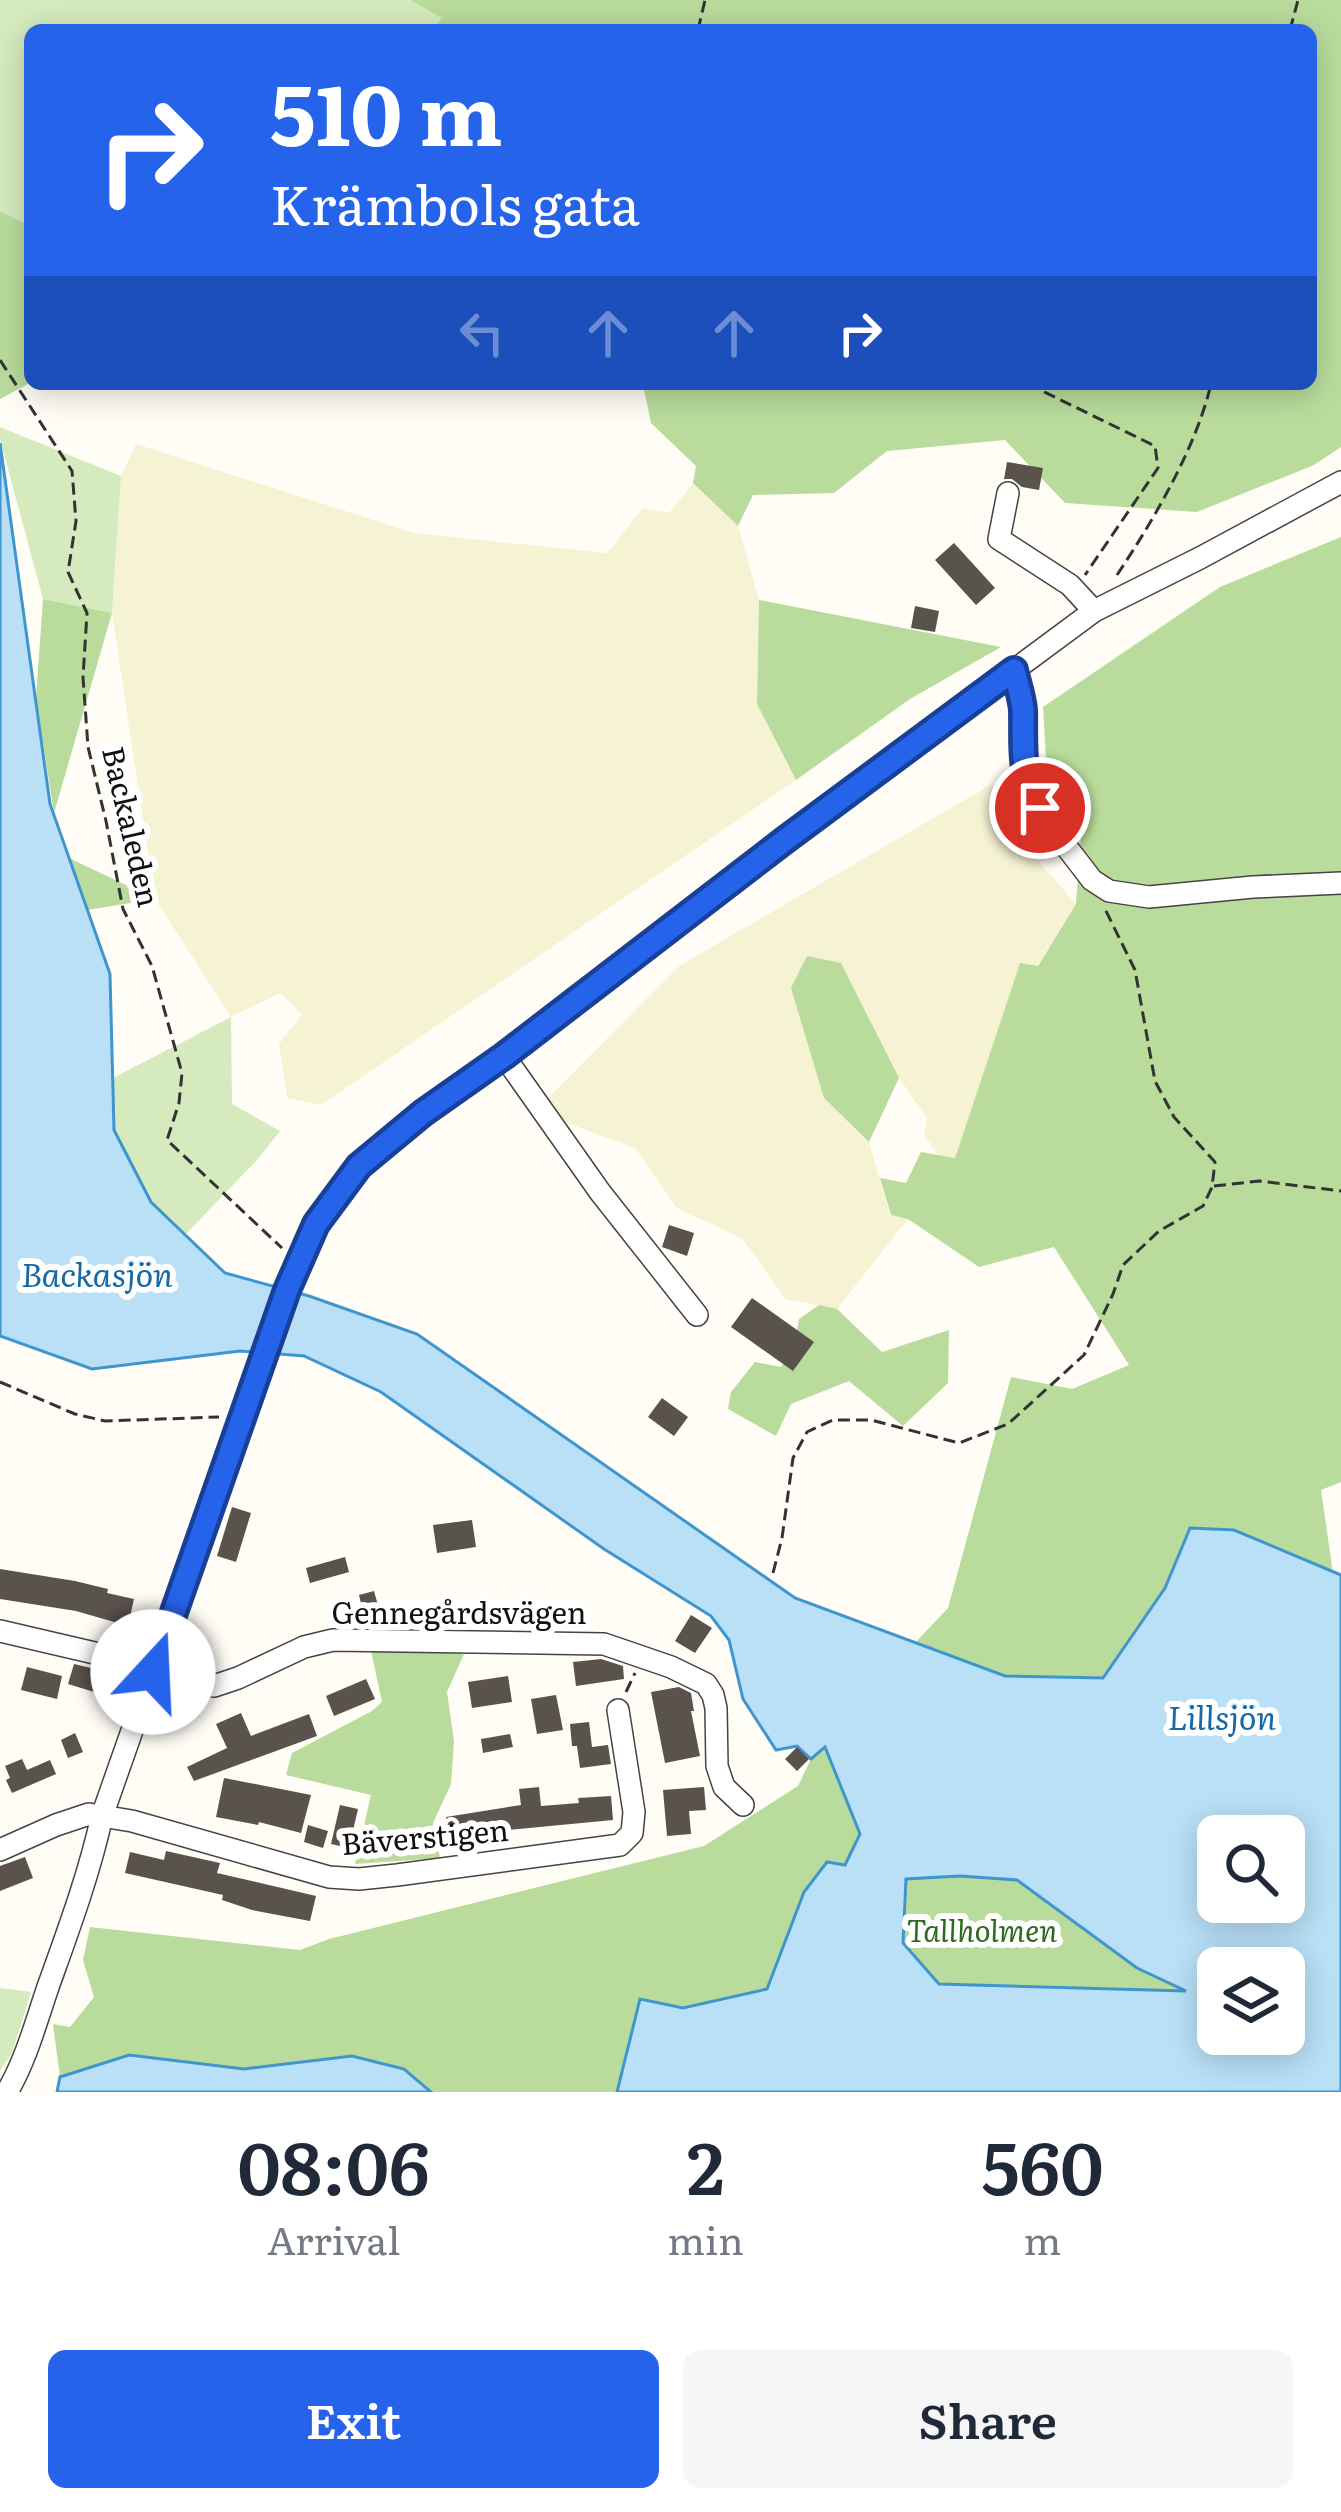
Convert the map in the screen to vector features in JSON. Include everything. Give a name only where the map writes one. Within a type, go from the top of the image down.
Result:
[{"type":"street","points":[[7,2092],[76,1910],[102,1816],[287,1290],[316,1224],[359,1166],[423,1113],[1094,611],[1341,482]]},
{"type":"street","points":[[1008,493],[999,539],[1070,585],[1094,611]]},
{"type":"street","points":[[1014,670],[1023,704],[1027,787],[1092,880],[1109,891],[1149,897],[1341,883]]},
{"type":"street","points":[[504,1056],[697,1315]]},
{"type":"street","name":"Gennegårdsvägen","points":[[0,1631],[214,1686],[304,1647],[333,1640],[604,1644],[706,1684],[716,1708],[717,1766],[724,1787],[743,1805]]},
{"type":"street","name":"Bäverstigen","points":[[102,1816],[329,1877],[359,1879],[620,1845],[632,1833],[634,1812],[618,1710]]},
{"type":"street","points":[[0,1850],[78,1816],[102,1816]]},
{"type":"path","name":"Backaleden","points":[[0,360],[73,471],[76,521],[68,572],[87,613],[83,677],[88,748],[123,909],[152,965],[182,1073],[179,1103],[167,1140],[298,1263]]},
{"type":"path","points":[[1040,390],[1155,446],[1158,468],[1089,566],[1077,593]]},
{"type":"path","points":[[1119,572],[1183,458],[1209,390]]},
{"type":"path","points":[[773,1573],[793,1458],[807,1432],[833,1420],[871,1420],[959,1443],[1008,1424],[1084,1354],[1123,1265],[1160,1231],[1203,1206],[1212,1187],[1215,1162],[1174,1117],[1155,1081],[1135,970],[1105,910],[1099,884]]},
{"type":"path","points":[[1212,1187],[1259,1181],[1341,1191]]},
{"type":"path","points":[[0,1382],[75,1414],[105,1421],[244,1417]]},
{"type":"path","points":[[618,1710],[642,1657]]},
{"type":"shaded area","points":[[136,444],[414,533],[607,553],[643,508],[669,513],[693,483],[738,526],[759,600],[757,704],[796,780],[321,1105],[287,1098],[279,1044],[302,1014],[280,993],[231,1017],[155,899],[112,613],[121,476]]},
{"type":"shaded area","points":[[992,784],[1003,821],[1076,904],[1037,966],[1020,964],[955,1158],[938,1155],[924,1135],[927,1118],[899,1078],[824,1098],[869,1142],[890,1215],[908,1219],[837,1309],[785,1299],[743,1239],[677,1208],[635,1148],[535,1111],[679,966]]},
{"type":"green space","points":[[0,0],[410,0],[443,18],[438,24],[24,24],[24,223],[0,211]]},
{"type":"green space","points":[[410,0],[1341,0],[1341,447],[1314,465],[1197,512],[1065,503],[1005,440],[887,451],[834,493],[753,495],[738,526],[693,483],[696,466],[651,423],[644,390],[1317,390],[1317,24],[438,24],[442,18]]},
{"type":"green space","points":[[0,211],[24,223],[24,386],[0,399]]},
{"type":"green space","points":[[0,427],[121,476],[112,613],[43,599]]},
{"type":"green space","points":[[1341,537],[1341,1482],[1321,1490],[1333,1573],[1231,1530],[1191,1528],[1165,1588],[1103,1678],[1005,1676],[915,1643],[948,1608],[1011,1377],[1072,1389],[1129,1365],[1054,1247],[979,1267],[908,1219],[891,1215],[880,1178],[906,1183],[921,1152],[955,1158],[1020,963],[1038,966],[1076,904],[1081,836],[1047,777],[1043,707],[1220,587]]},
{"type":"green space","points":[[43,599],[112,613],[54,813],[36,698]]},
{"type":"green space","points":[[759,600],[1001,647],[910,699],[796,780],[757,704]]},
{"type":"green space","points":[[69,858],[155,899],[87,910]]},
{"type":"green space","points":[[807,956],[841,963],[899,1078],[869,1142],[824,1098],[791,988]]},
{"type":"green space","points":[[231,1017],[232,1104],[280,1131],[185,1235],[151,1202],[114,1130],[113,1078]]},
{"type":"green space","points":[[819,1305],[837,1309],[882,1352],[949,1330],[948,1383],[903,1426],[849,1381],[791,1404],[776,1436],[728,1409],[731,1392],[755,1362],[781,1367],[799,1319]]},
{"type":"green space","points":[[370,1646],[464,1654],[447,1692],[454,1741],[451,1784],[433,1823],[440,1858],[355,1864],[371,1795],[286,1775],[292,1753],[382,1702]]},
{"type":"green space","points":[[824,1746],[860,1834],[845,1866],[804,1892],[767,1989],[683,2008],[640,2000],[617,2092],[431,2092],[404,2069],[352,2056],[244,2069],[129,2055],[60,2077],[53,2024],[70,2027],[94,1997],[83,1960],[90,1927],[300,1950],[704,1846],[798,1786],[811,1759]]},
{"type":"green space","name":"Tallholmen","points":[[905,1879],[1017,1880],[1137,1968],[1190,1992],[939,1984],[903,1943]]},
{"type":"green space","points":[[0,1988],[31,1992],[12,2053],[0,2071]]},
{"type":"water","name":"Lillsjön","points":[[0,443],[50,804],[110,974],[114,1130],[151,1202],[225,1273],[417,1334],[795,1598],[1005,1676],[1103,1678],[1165,1588],[1190,1528],[1234,1530],[1341,1575],[1341,2092],[617,2092],[640,1999],[683,2008],[767,1989],[804,1892],[827,1862],[845,1865],[860,1834],[825,1747],[811,1759],[797,1746],[776,1750],[743,1699],[729,1640],[711,1616],[604,1549],[381,1392],[304,1356],[240,1351],[92,1369],[0,1336]],"holes":[[[906,1879],[1017,1880],[1137,1968],[1186,1991],[939,1984],[903,1943]]]},
{"type":"water","points":[[129,2055],[244,2069],[352,2056],[404,2069],[431,2092],[57,2092],[60,2077]]},
{"type":"building","points":[[1007,462],[1043,468],[1039,490],[1004,479]]},
{"type":"building","points":[[954,543],[995,588],[976,605],[935,560]]},
{"type":"building","points":[[915,606],[939,611],[935,632],[911,628]]},
{"type":"building","points":[[669,1225],[694,1233],[687,1256],[662,1247]]},
{"type":"building","points":[[752,1298],[814,1342],[793,1371],[731,1327]]},
{"type":"building","points":[[662,1398],[688,1417],[674,1436],[648,1417]]},
{"type":"building","points":[[232,1507],[251,1513],[236,1562],[217,1556]]},
{"type":"building","points":[[472,1520],[476,1547],[437,1553],[433,1525]]},
{"type":"building","points":[[345,1557],[349,1572],[310,1583],[306,1568]]},
{"type":"building","points":[[0,1569],[75,1581],[134,1599],[128,1626],[76,1611],[0,1599]]},
{"type":"building","points":[[374,1591],[379,1609],[363,1612],[359,1595]]},
{"type":"building","points":[[691,1615],[712,1628],[695,1653],[675,1641]]},
{"type":"building","points":[[601,1659],[623,1666],[624,1679],[576,1686],[573,1662]]},
{"type":"building","points":[[74,1664],[121,1675],[114,1698],[68,1684]]},
{"type":"building","points":[[27,1667],[62,1676],[57,1699],[21,1690]]},
{"type":"building","points":[[508,1676],[512,1702],[472,1708],[468,1682]]},
{"type":"building","points":[[366,1679],[375,1699],[334,1716],[326,1696]]},
{"type":"building","points":[[679,1687],[691,1693],[700,1756],[665,1763],[651,1692]]},
{"type":"building","points":[[556,1695],[563,1730],[537,1734],[531,1699]]},
{"type":"building","points":[[241,1713],[251,1736],[309,1714],[317,1736],[194,1781],[187,1767],[227,1748],[216,1724]]},
{"type":"building","points":[[589,1722],[592,1747],[608,1745],[611,1764],[580,1768],[570,1724]]},
{"type":"building","points":[[75,1733],[83,1752],[68,1758],[61,1740]]},
{"type":"building","points":[[510,1734],[513,1747],[483,1753],[481,1739]]},
{"type":"building","points":[[797,1747],[809,1759],[797,1771],[785,1759]]},
{"type":"building","points":[[22,1759],[27,1770],[50,1760],[56,1774],[12,1793],[5,1766]]},
{"type":"building","points":[[224,1778],[311,1795],[301,1833],[216,1817]]},
{"type":"building","points":[[539,1787],[541,1806],[611,1796],[613,1820],[508,1830],[509,1834],[450,1843],[446,1817],[521,1805],[519,1789]]},
{"type":"building","points":[[704,1787],[706,1810],[689,1811],[691,1834],[667,1836],[663,1790]]},
{"type":"building","points":[[340,1805],[358,1809],[349,1848],[331,1844]]},
{"type":"building","points":[[308,1825],[328,1831],[323,1848],[304,1842]]},
{"type":"building","points":[[166,1851],[220,1863],[217,1873],[316,1896],[310,1921],[252,1910],[222,1900],[223,1895],[125,1873],[130,1852],[164,1860]]},
{"type":"building","points":[[25,1857],[33,1878],[0,1891],[0,1866]]},
{"type":"route","points":[[153,1672],[287,1290],[316,1224],[359,1166],[423,1113],[1014,670],[1023,704],[1027,787],[1040,808]]},
{"type":"water label","name":"Backasjön","points":[[97,1275]]}]
